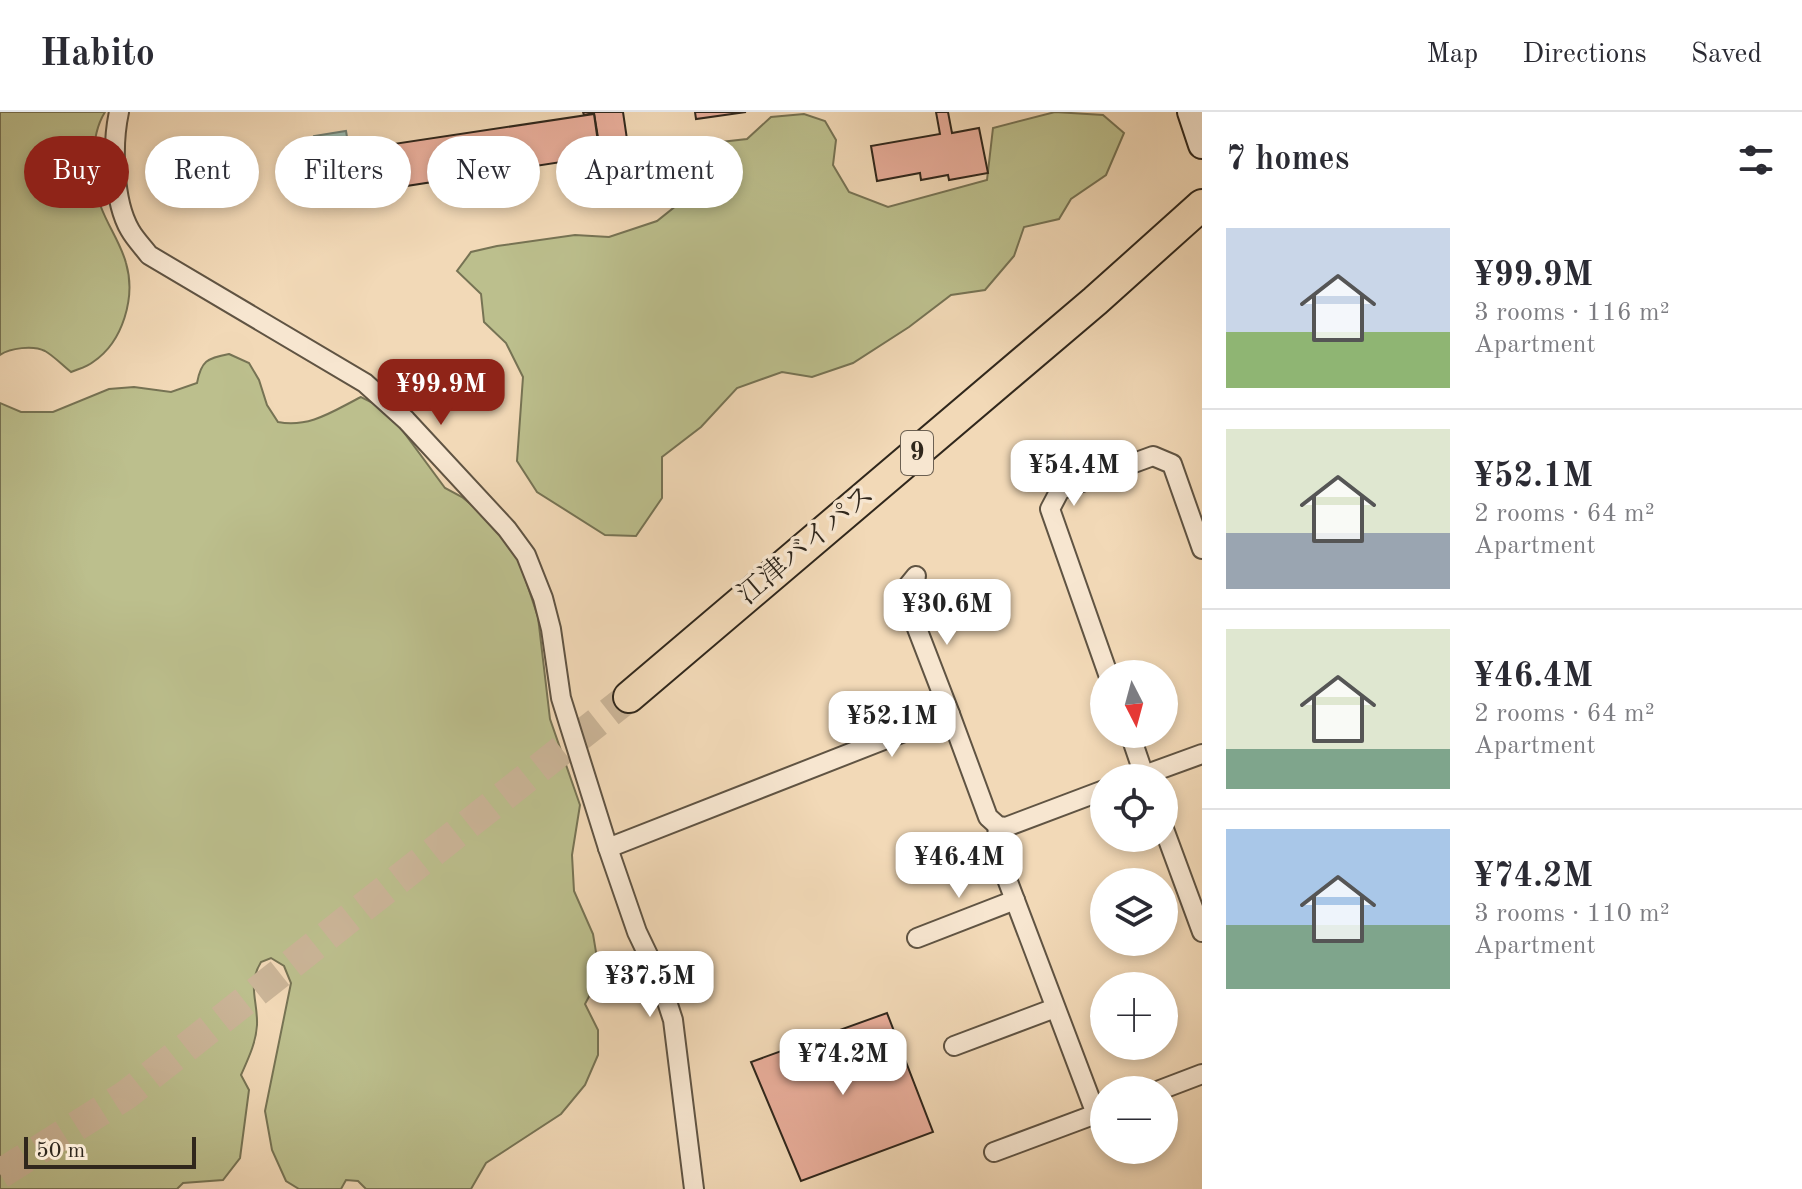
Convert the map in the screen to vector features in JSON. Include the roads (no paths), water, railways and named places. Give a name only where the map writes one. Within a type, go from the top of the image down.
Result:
[{"type":"highway","name":"江津バイパス","points":[[629,697],[1095,301],[1202,205]]},
{"type":"highway","name":"9","points":[[1095,301],[1202,228]]},
{"type":"main road","points":[[1191,112],[1202,145]]},
{"type":"street","points":[[119,112],[114,142],[120,204],[129,230],[149,255],[365,383],[406,420],[507,529],[526,555],[551,629],[561,698],[608,848],[637,932],[660,980],[673,1020],[694,1189]]},
{"type":"street","points":[[1103,660],[1050,509],[1060,490],[1153,456],[1172,464],[1202,549]]},
{"type":"street","points":[[916,576],[903,592],[988,817],[998,826],[1006,827],[1090,795]]},
{"type":"street","points":[[608,848],[950,714]]},
{"type":"street","points":[[1176,764],[1202,754]]},
{"type":"street","points":[[998,826],[996,850],[1055,1008],[1090,1090]]},
{"type":"street","points":[[1172,852],[1202,932]]},
{"type":"street","points":[[917,938],[1015,900]]},
{"type":"street","points":[[954,1046],[1055,1008]]},
{"type":"street","points":[[1178,1083],[1202,1074]]},
{"type":"street","points":[[994,1152],[1090,1117]]},
{"type":"water","points":[[346,131],[347,136],[314,136]]},
{"type":"tunnel","points":[[0,1174],[126,1095],[629,697]]}]
